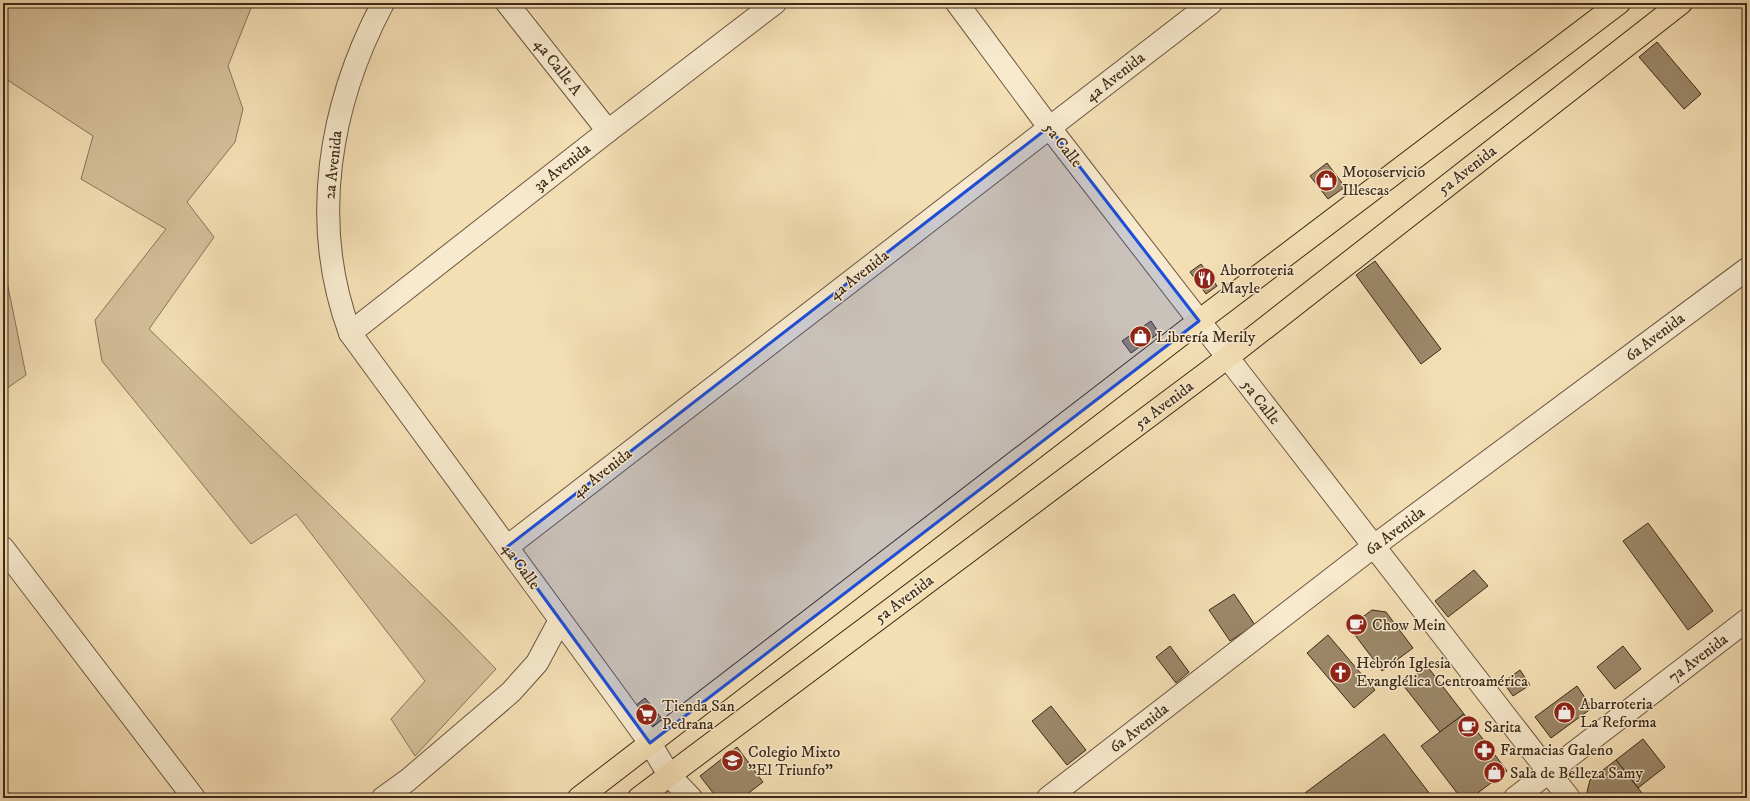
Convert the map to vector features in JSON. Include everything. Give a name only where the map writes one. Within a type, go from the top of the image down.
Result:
[{"type":"main road","points":[[579,798],[1199,321],[1619,3]]},
{"type":"main road","name":"5a Avenida","points":[[639,798],[1228,358],[1681,3]]},
{"type":"street","name":"2a Avenida","points":[[350,333],[340,307],[331,254],[328,201],[331,160],[336,126],[346,87],[368,30],[383,3]]},
{"type":"street","name":"4a Calle A","points":[[508,3],[608,132]]},
{"type":"street","name":"3a Avenida","points":[[350,333],[775,3]]},
{"type":"street","name":"5a Calle","points":[[957,3],[1049,128],[1569,798]]},
{"type":"street","name":"4a Avenida","points":[[507,547],[1211,3]]},
{"type":"street","name":"6a Avenida","points":[[1048,798],[1374,546],[1747,269]]},
{"type":"street","name":"4a Calle","points":[[350,333],[650,743],[669,775],[691,798]]},
{"type":"street","points":[[3,548],[194,798]]},
{"type":"street","points":[[383,798],[408,780],[511,692],[537,664],[560,620]]},
{"type":"street","name":"7a Avenida","points":[[1515,798],[1747,620]]},
{"type":"street","points":[[371,798],[408,780]]},
{"type":"highlighted area","points":[[1049,127],[1199,321],[650,743],[507,547]]},
{"type":"shaded area","points":[[3,3],[253,3],[228,66],[243,109],[235,142],[187,202],[214,237],[149,329],[447,619],[496,669],[415,756],[391,719],[425,681],[296,514],[251,544],[102,361],[95,320],[166,229],[81,179],[93,136],[3,77]]},
{"type":"shaded area","points":[[3,262],[26,375],[3,391]]},
{"type":"building","points":[[1657,42],[1701,94],[1684,109],[1639,57]]},
{"type":"building","name":"Motoservicio Illescas","points":[[1327,163],[1345,187],[1328,199],[1310,176]]},
{"type":"building","points":[[1375,261],[1441,349],[1421,364],[1356,275]]},
{"type":"building","name":"Aborroteria Mayle","points":[[1201,264],[1217,286],[1206,294],[1190,272]]},
{"type":"building","name":"Librería Merily","points":[[1151,321],[1159,333],[1131,353],[1122,341]]},
{"type":"building","points":[[1648,523],[1713,611],[1688,630],[1623,541]]},
{"type":"building","points":[[1474,570],[1488,586],[1448,617],[1435,601]]},
{"type":"building","points":[[1234,594],[1255,625],[1230,641],[1209,610]]},
{"type":"building","points":[[1372,610],[1386,612],[1413,648],[1382,671],[1349,627]]},
{"type":"building","name":"Hebrón Iglesia Evanglélica Centroamérica","points":[[1328,635],[1375,690],[1354,708],[1307,653]]},
{"type":"building","points":[[1170,646],[1189,672],[1176,683],[1156,657]]},
{"type":"building","points":[[1623,646],[1641,669],[1615,689],[1597,667]]},
{"type":"building","points":[[1427,666],[1464,714],[1440,732],[1403,685]]},
{"type":"building","points":[[1520,670],[1530,685],[1513,696],[1503,682]]},
{"type":"building","name":"Abarroteria La Reforma","points":[[1577,686],[1592,708],[1551,738],[1535,717]]},
{"type":"building","name":"Tienda San Pedrana","points":[[645,698],[663,720],[645,731],[630,710]]},
{"type":"building","points":[[1051,706],[1086,750],[1067,765],[1032,721]]},
{"type":"building","points":[[1464,714],[1507,771],[1471,798],[1461,798],[1421,746]]},
{"type":"building","points":[[1384,734],[1433,798],[1309,798],[1305,793]]},
{"type":"building","points":[[1643,739],[1665,767],[1638,788],[1616,760]]},
{"type":"building","name":"Colegio Mixto \"El Triunfo\"","points":[[737,747],[763,782],[742,798],[717,798],[700,776]]},
{"type":"building","points":[[1616,760],[1646,798],[1588,798],[1586,796],[1590,780]]},
{"type":"place","name":"Motoservicio Illescas","points":[[1327,181]]},
{"type":"place","name":"Aborroteria Mayle","points":[[1204,279]]},
{"type":"place","name":"Librería Merily","points":[[1141,337]]},
{"type":"place","name":"Chow Mein","points":[[1356,625]]},
{"type":"place","name":"Hebrón Iglesia Evanglélica Centroamérica","points":[[1341,672]]},
{"type":"place","name":"Abarroteria La Reforma","points":[[1564,713]]},
{"type":"place","name":"Tienda San Pedrana","points":[[646,715]]},
{"type":"place","name":"Sarita","points":[[1469,727]]},
{"type":"place","name":"Farmacias Galeno","points":[[1484,750]]},
{"type":"place","name":"Colegio Mixto \"El Triunfo\"","points":[[733,761]]},
{"type":"place","name":"Sala de Belleza Samy","points":[[1495,773]]}]
